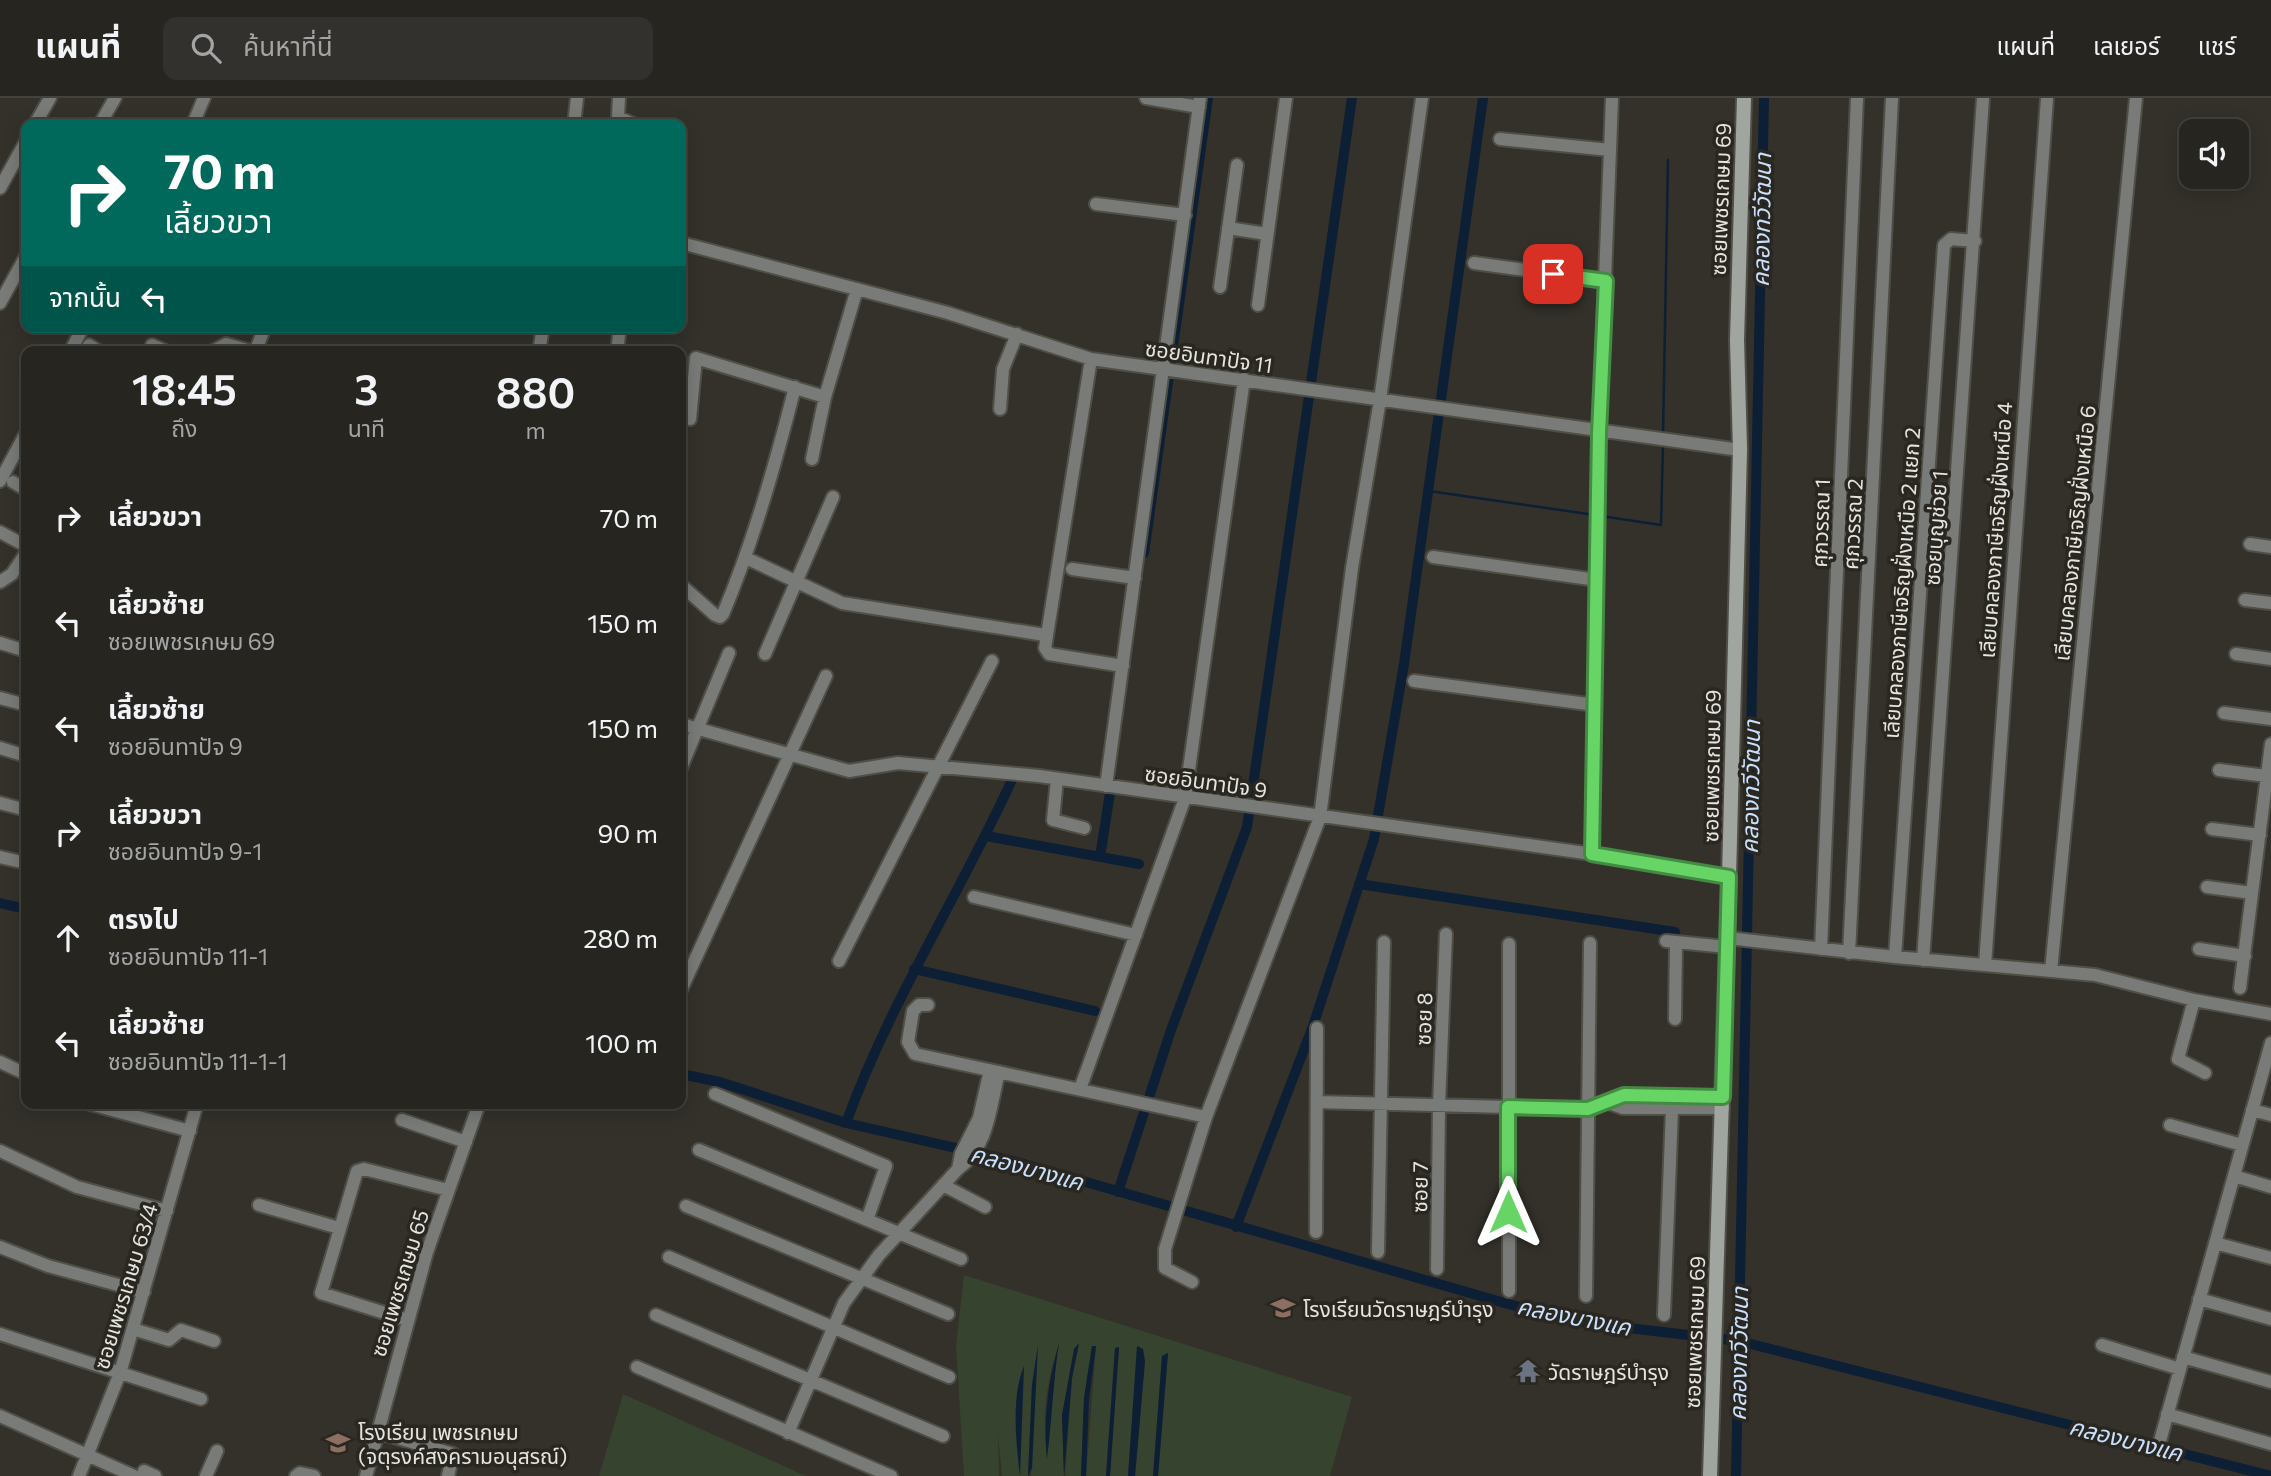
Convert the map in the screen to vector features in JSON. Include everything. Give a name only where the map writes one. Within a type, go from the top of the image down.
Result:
[{"type":"main road","name":"ซอยเพชรเกษม 69","points":[[1710,1476],[1730,941],[1729,877],[1740,450],[1737,340],[1744,98]]},
{"type":"street","points":[[38,119],[50,98]]},
{"type":"street","points":[[103,119],[114,98]]},
{"type":"street","points":[[195,119],[204,98]]},
{"type":"street","points":[[575,119],[578,98]]},
{"type":"street","points":[[619,98],[618,117],[622,119]]},
{"type":"street","points":[[1106,786],[1167,369],[1200,103],[1146,98]]},
{"type":"street","points":[[1258,305],[1286,98]]},
{"type":"street","points":[[1192,1282],[1165,1268],[1165,1250],[1206,1117],[1320,817],[1352,568],[1380,400],[1422,98]]},
{"type":"street","points":[[1592,854],[1599,433],[1612,98]]},
{"type":"street","name":"ศุภวรรณ 1","points":[[1821,949],[1857,98]]},
{"type":"street","name":"ศุภวรรณ 2","points":[[1849,953],[1892,98]]},
{"type":"street","name":"ซอยบุญช่วย 1","points":[[1923,960],[1983,98]]},
{"type":"street","name":"เลียบคลองภาษีเจริญฝั่งเหนือ 4","points":[[1985,965],[2047,98]]},
{"type":"street","name":"เลียบคลองภาษีเจริญฝั่งเหนือ 6","points":[[2051,971],[2136,98]]},
{"type":"street","points":[[1500,139],[1610,149]]},
{"type":"street","points":[[0,188],[21,150]]},
{"type":"street","points":[[1220,287],[1237,165]]},
{"type":"street","points":[[1096,204],[1185,215]]},
{"type":"street","points":[[1228,228],[1267,233]]},
{"type":"street","name":"เลียบคลองภาษีเจริญฝั่งเหนือ 2 แยก 2","points":[[1895,957],[1944,245],[1951,239],[1975,242]]},
{"type":"street","name":"ซอยอินทาปัจ 11","points":[[686,244],[1017,334],[1091,359],[1244,379],[1656,441],[1740,450]]},
{"type":"street","points":[[1474,263],[1606,281]]},
{"type":"street","points":[[0,303],[21,265]]},
{"type":"street","points":[[812,458],[825,397],[857,289]]},
{"type":"street","points":[[1000,409],[1003,369],[1017,334]]},
{"type":"street","points":[[691,419],[696,358],[825,397]]},
{"type":"street","points":[[1091,359],[1045,635],[1045,652],[1123,666]]},
{"type":"street","points":[[1080,1089],[1185,798],[1244,379]]},
{"type":"street","points":[[686,589],[720,617],[746,558],[773,473],[795,387]]},
{"type":"street","points":[[7,482],[21,446]]},
{"type":"street","points":[[765,654],[834,497]]},
{"type":"street","points":[[0,531],[21,543]]},
{"type":"street","points":[[2250,544],[2271,547]]},
{"type":"street","points":[[1433,557],[1597,580]]},
{"type":"street","points":[[746,558],[842,603],[1045,635]]},
{"type":"street","points":[[0,582],[12,574],[21,563]]},
{"type":"street","points":[[1072,569],[1135,578]]},
{"type":"street","points":[[2245,600],[2271,603]]},
{"type":"street","points":[[0,643],[21,649]]},
{"type":"street","points":[[686,757],[729,653]]},
{"type":"street","points":[[2236,654],[2271,659]]},
{"type":"street","points":[[839,961],[992,661]]},
{"type":"street","points":[[686,979],[792,755],[826,676]]},
{"type":"street","points":[[1414,681],[1595,705]]},
{"type":"street","points":[[0,698],[21,704]]},
{"type":"street","points":[[2224,713],[2271,719]]},
{"type":"street","name":"ซอยอินทาปัจ 9","points":[[686,725],[849,771],[898,763],[1057,779],[1592,854],[1729,877]]},
{"type":"street","points":[[2241,988],[2271,744]]},
{"type":"street","points":[[0,748],[21,754]]},
{"type":"street","points":[[2219,770],[2266,776]]},
{"type":"street","points":[[1057,779],[1054,820],[1084,828]]},
{"type":"street","points":[[0,803],[21,809]]},
{"type":"street","points":[[2212,829],[2260,835]]},
{"type":"street","points":[[0,857],[21,862]]},
{"type":"street","points":[[2207,887],[2252,893]]},
{"type":"street","points":[[974,897],[1136,935]]},
{"type":"street","name":"ซอย 8","points":[[1439,1105],[1446,934]]},
{"type":"street","points":[[1675,1018],[1671,941],[1753,941],[1849,953],[2108,977],[2194,1000],[2271,1014]]},
{"type":"street","points":[[1378,1252],[1384,942]]},
{"type":"street","points":[[1586,1296],[1590,943]]},
{"type":"street","points":[[1509,944],[1509,1291]]},
{"type":"street","points":[[2199,949],[2245,956]]},
{"type":"street","points":[[2194,1000],[2178,1059],[2205,1073]]},
{"type":"street","points":[[928,1005],[919,1005],[913,1011],[908,1042],[911,1051],[917,1055],[1206,1117]]},
{"type":"street","points":[[1316,1231],[1317,1028]]},
{"type":"street","points":[[2160,1441],[2271,1044]]},
{"type":"street","points":[[0,1062],[21,1072]]},
{"type":"street","points":[[788,1433],[831,1329],[861,1278],[958,1169],[975,1142],[995,1071]]},
{"type":"street","points":[[715,1094],[876,1160],[886,1167],[867,1220]]},
{"type":"street","points":[[1317,1102],[1588,1109],[1624,1095],[1723,1102]]},
{"type":"street","points":[[1609,1103],[1623,1108],[1672,1109],[1723,1102]]},
{"type":"street","name":"ซอย 7","points":[[1437,1269],[1439,1105]]},
{"type":"street","points":[[109,1109],[190,1131]]},
{"type":"street","name":"ซอยเพชรเกษม 63/4","points":[[79,1476],[120,1373],[196,1109]]},
{"type":"street","name":"ซอยเพชรเกษม 65","points":[[366,1476],[407,1320],[448,1190],[477,1109]]},
{"type":"street","points":[[1664,1315],[1672,1109]]},
{"type":"street","points":[[2252,1110],[2271,1115]]},
{"type":"street","points":[[402,1120],[466,1142]]},
{"type":"street","points":[[2170,1125],[2242,1145]]},
{"type":"street","points":[[699,1150],[961,1259]]},
{"type":"street","points":[[0,1151],[77,1187],[167,1211]]},
{"type":"street","points":[[407,1320],[321,1293],[340,1228],[360,1169],[448,1190]]},
{"type":"street","points":[[2234,1176],[2271,1187]]},
{"type":"street","points":[[943,1185],[985,1207]]},
{"type":"street","points":[[259,1205],[340,1228]]},
{"type":"street","points":[[685,1206],[948,1314]]},
{"type":"street","points":[[2215,1243],[2271,1258]]},
{"type":"street","points":[[0,1247],[48,1266],[144,1292]]},
{"type":"street","points":[[669,1257],[831,1329],[948,1377]]},
{"type":"street","points":[[2199,1299],[2271,1319]]},
{"type":"street","points":[[656,1315],[943,1436]]},
{"type":"street","points":[[133,1329],[169,1340],[181,1330],[214,1341]]},
{"type":"street","points":[[0,1334],[201,1399]]},
{"type":"street","points":[[2102,1345],[2271,1382]]},
{"type":"street","points":[[637,1367],[891,1476]]},
{"type":"street","points":[[2167,1413],[2271,1444]]},
{"type":"street","points":[[0,1416],[87,1455],[144,1474]]},
{"type":"street","points":[[377,1432],[453,1454],[448,1476]]},
{"type":"street","points":[[206,1476],[217,1451]]},
{"type":"street","points":[[296,1476],[300,1473],[314,1476]]},
{"type":"green space","points":[[964,1275],[1352,1397],[1330,1476],[1158,1476],[1168,1353],[1162,1356],[1153,1476],[1135,1476],[1145,1361],[1138,1346],[1128,1476],[1110,1476],[1119,1348],[1115,1349],[1106,1476],[1086,1476],[1096,1347],[1092,1346],[1084,1398],[1081,1476],[1065,1476],[1072,1378],[1079,1344],[1062,1415],[1064,1476],[1031,1476],[1037,1352],[1032,1385],[1028,1476],[1002,1476],[998,1434],[999,1476],[964,1476],[956,1345]],"holes":[[[1057,1351],[1047,1455],[1046,1402]]]},
{"type":"green space","points":[[623,1394],[806,1476],[599,1476]]},
{"type":"water","points":[[1059,1343],[1055,1372],[1047,1459],[1047,1401]]},
{"type":"water","points":[[1079,1343],[1072,1378],[1064,1476],[1062,1415],[1074,1349]]},
{"type":"water","points":[[1038,1345],[1032,1468],[1028,1476],[1032,1385]]},
{"type":"water","points":[[1092,1346],[1096,1346],[1089,1400],[1086,1476],[1081,1476],[1084,1398]]},
{"type":"water","points":[[1137,1346],[1143,1349],[1145,1361],[1135,1476],[1128,1476]]},
{"type":"water","points":[[1119,1347],[1110,1476],[1106,1476],[1115,1348]]},
{"type":"water","points":[[1168,1353],[1158,1476],[1153,1476],[1162,1356]]},
{"type":"water","points":[[1024,1366],[1020,1476],[1016,1406]]},
{"type":"waterway","points":[[1144,553],[1208,98]]},
{"type":"waterway","points":[[1118,1192],[1171,1030],[1247,827],[1352,98]]},
{"type":"waterway","points":[[1236,1227],[1313,1026],[1374,839],[1404,664],[1483,98]]},
{"type":"waterway","name":"คลองทวีวัฒนา","points":[[1736,1476],[1764,98]]},
{"type":"waterway","points":[[1663,435],[1668,160]]},
{"type":"waterway","points":[[1601,516],[1661,525],[1663,445]]},
{"type":"waterway","points":[[1429,491],[1595,515]]},
{"type":"waterway","points":[[1100,857],[1112,780]]},
{"type":"waterway","points":[[846,1123],[882,1036],[1011,782]]},
{"type":"waterway","points":[[986,836],[1139,864]]},
{"type":"waterway","points":[[1359,884],[1675,932]]},
{"type":"waterway","name":"คลองบางแค","points":[[0,903],[21,908]]},
{"type":"waterway","points":[[914,969],[1095,1011]]},
{"type":"waterway","name":"คลองบางแค","points":[[686,1075],[720,1082],[846,1123],[1017,1162],[1508,1304],[1586,1323],[1739,1341],[2271,1476]]},
{"type":"place","name":"โรงเรียนวัดราษฎร์บำรุง","points":[[1283,1308]]},
{"type":"place","name":"วัดราษฎร์บำรุง","points":[[1528,1371]]},
{"type":"place","name":"โรงเรียน เพชรเกษม (จตุรงค์สงครามอนุสรณ์)","points":[[338,1443]]},
{"type":"route","points":[[1508,1212],[1508,1107],[1588,1109],[1624,1095],[1723,1097],[1729,877],[1592,854],[1599,433],[1606,281],[1553,274]]}]
